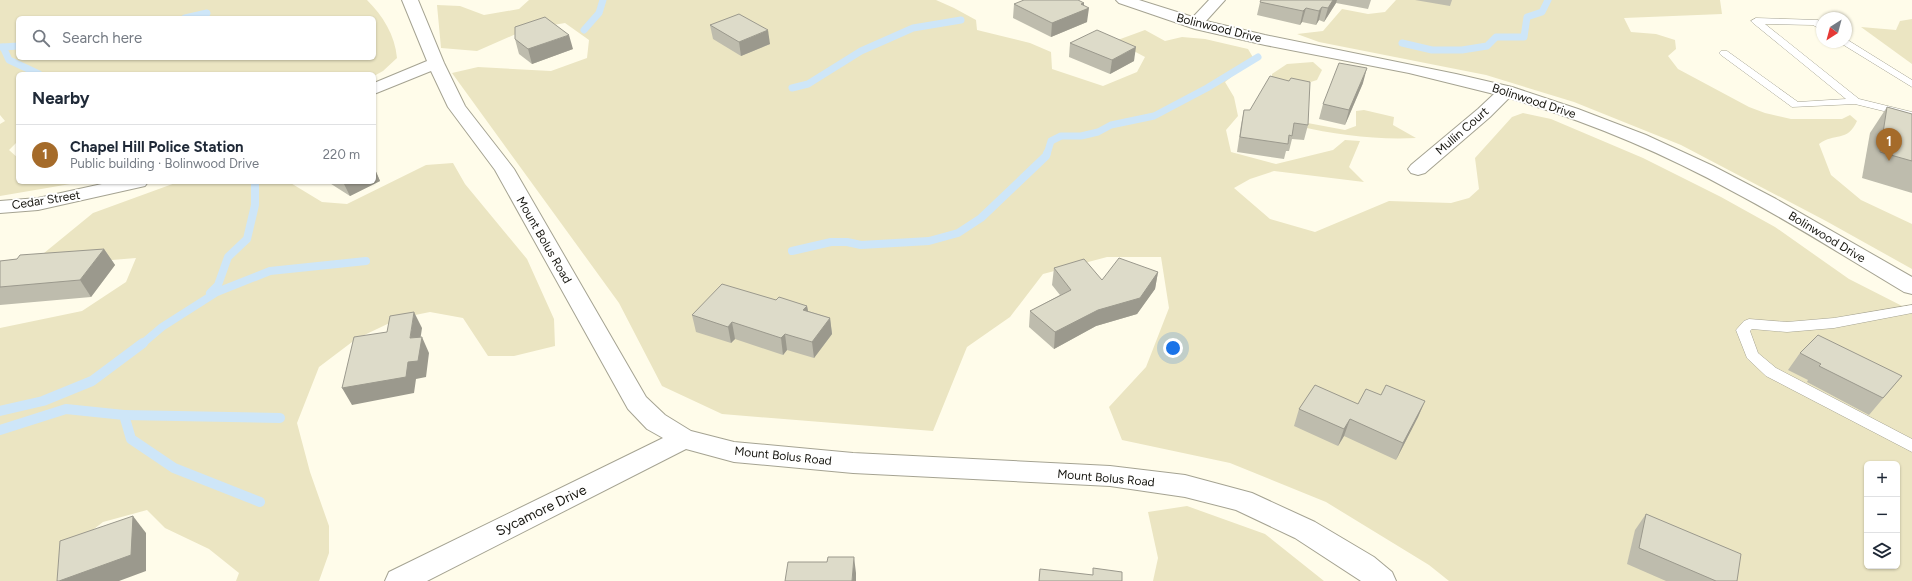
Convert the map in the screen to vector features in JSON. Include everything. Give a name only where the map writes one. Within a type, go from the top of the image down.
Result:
[{"type":"street","name":"Mount Bolus Road","points":[[410,0],[416,11],[436,63],[457,107],[504,170],[637,403],[656,422],[684,439],[734,452],[789,458],[1110,476],[1185,486],[1242,501],[1305,530],[1364,566],[1382,581]]},
{"type":"street","name":"Bolinwood Drive","points":[[1124,0],[1195,24],[1274,42],[1446,76],[1506,91],[1577,114],[1725,179],[1769,202],[1912,287]]},
{"type":"street","points":[[1195,24],[1217,0]]},
{"type":"street","points":[[376,88],[436,63]]},
{"type":"street","name":"Mullin Court","points":[[1418,169],[1484,113],[1506,91]]},
{"type":"street","name":"Cedar Street","points":[[0,207],[38,204],[129,184]]},
{"type":"street","name":"Sycamore Drive","points":[[399,581],[684,439]]},
{"type":"lane","points":[[1816,23],[1756,21],[1855,101]]},
{"type":"lane","points":[[1852,46],[1912,84]]},
{"type":"lane","points":[[1724,53],[1796,105],[1855,101],[1912,115]]},
{"type":"lane","points":[[1912,309],[1834,323],[1787,327],[1749,324],[1742,330],[1752,355],[1771,372],[1912,446]]},
{"type":"shaded area","points":[[0,0],[367,0],[383,19],[394,41],[396,50],[397,58],[383,71],[376,75],[376,72],[16,72],[16,143],[9,150],[16,156],[16,184],[70,184],[0,196],[0,124],[5,121],[0,115]]},
{"type":"shaded area","points":[[529,0],[936,0],[976,20],[977,30],[1030,43],[1051,52],[1052,69],[1103,86],[1137,72],[1145,57],[1115,41],[1145,30],[1165,41],[1182,37],[1205,39],[1248,49],[1254,59],[1225,82],[1234,97],[1238,116],[1226,130],[1231,152],[1276,164],[1333,150],[1345,140],[1360,141],[1349,167],[1364,182],[1274,171],[1250,179],[1234,188],[1270,219],[1315,232],[1389,201],[1451,203],[1469,198],[1479,189],[1475,158],[1512,117],[1523,113],[1551,119],[1643,158],[1721,197],[1775,227],[1849,279],[1912,311],[1912,581],[1449,581],[1429,565],[1326,502],[1230,463],[1122,440],[1109,407],[1146,367],[1169,308],[1161,257],[1107,257],[1043,274],[1010,317],[967,347],[933,431],[722,414],[662,386],[619,303],[452,73],[478,67],[551,71],[587,58],[589,40],[565,23],[525,30],[477,51],[441,48],[437,5],[460,6],[484,15],[519,9]]},
{"type":"shaded area","points":[[1396,0],[1720,0],[1722,14],[1624,18],[1631,32],[1656,34],[1675,40],[1676,49],[1668,56],[1678,69],[1749,107],[1765,113],[1791,119],[1842,119],[1850,115],[1857,121],[1853,128],[1845,135],[1830,138],[1819,144],[1831,175],[1861,200],[1912,224],[1912,269],[1826,221],[1681,145],[1574,102],[1486,75],[1319,42],[1297,34],[1323,31],[1342,9],[1368,14],[1385,12]]},
{"type":"shaded area","points":[[1912,19],[1912,64],[1861,27],[1896,30],[1900,21]]},
{"type":"shaded area","points":[[1313,62],[1322,70],[1317,80],[1298,86],[1272,88],[1272,74],[1287,64]]},
{"type":"shaded area","points":[[1364,110],[1394,117],[1393,125],[1416,138],[1357,136],[1298,126],[1297,121],[1345,130],[1356,126],[1356,111]]},
{"type":"shaded area","points":[[453,163],[465,184],[527,259],[554,319],[555,346],[514,356],[488,356],[463,318],[430,312],[400,318],[356,339],[319,367],[297,423],[310,472],[329,526],[329,553],[319,581],[236,581],[239,573],[209,549],[165,528],[147,510],[103,522],[68,549],[57,581],[0,581],[0,328],[82,311],[126,282],[136,258],[27,267],[93,213],[173,184],[292,184],[322,202],[347,204],[426,165]]},
{"type":"shaded area","points":[[1187,506],[1265,534],[1324,581],[1153,581],[1158,558],[1148,512]]},
{"type":"building","points":[[1024,0],[1078,0],[1084,3],[1081,4],[1089,8],[1052,23],[1014,4]]},
{"type":"building","points":[[1261,0],[1333,0],[1328,8],[1322,7],[1319,11],[1306,8],[1303,11],[1260,2]]},
{"type":"building","points":[[739,14],[768,30],[739,42],[710,25]]},
{"type":"building","points":[[545,17],[569,35],[528,49],[515,39],[515,27]]},
{"type":"building","points":[[1097,30],[1136,47],[1112,60],[1070,43]]},
{"type":"building","points":[[1339,63],[1367,68],[1349,110],[1323,104]]},
{"type":"building","points":[[1270,76],[1289,81],[1291,78],[1310,82],[1308,125],[1294,123],[1292,136],[1289,135],[1288,144],[1240,137],[1244,110],[1250,110]]},
{"type":"building","points":[[1887,107],[1912,114],[1912,161],[1880,152]]},
{"type":"building","points":[[104,249],[80,280],[0,287],[0,261],[17,259],[20,255]]},
{"type":"building","points":[[1119,258],[1158,272],[1140,298],[1098,310],[1055,332],[1030,311],[1071,290],[1054,268],[1084,259],[1102,280]]},
{"type":"building","points":[[722,284],[776,300],[779,297],[807,306],[803,310],[830,318],[812,342],[785,334],[781,338],[732,322],[728,327],[692,315]]},
{"type":"building","points":[[414,312],[410,338],[422,337],[418,361],[408,362],[406,377],[342,388],[354,337],[387,332],[390,316]]},
{"type":"building","points":[[1818,335],[1902,376],[1883,398],[1819,366],[1821,364],[1800,353]]},
{"type":"building","points":[[1315,385],[1358,404],[1366,389],[1381,395],[1386,385],[1425,401],[1403,443],[1350,419],[1344,429],[1299,409]]},
{"type":"building","points":[[1646,514],[1741,554],[1737,581],[1716,581],[1639,548]]},
{"type":"building","points":[[133,516],[131,555],[57,581],[60,541]]},
{"type":"building","points":[[828,557],[854,557],[852,581],[785,581],[788,562],[827,562]]},
{"type":"building","points":[[1093,568],[1122,572],[1122,581],[1039,581],[1040,569],[1093,575]]},
{"type":"waterway","points":[[584,30],[599,13],[603,0]]},
{"type":"waterway","points":[[1402,43],[1432,50],[1462,50],[1487,46],[1496,37],[1524,37],[1527,17],[1542,12],[1548,0]]},
{"type":"waterway","points":[[194,16],[207,13]]},
{"type":"waterway","points":[[792,88],[808,84],[861,51],[913,28],[961,20]]},
{"type":"waterway","points":[[3,47],[16,46]]},
{"type":"waterway","points":[[3,47],[9,60],[35,72]]},
{"type":"waterway","points":[[1047,154],[1051,141],[1061,136],[1081,136],[1098,132],[1111,125],[1154,116],[1207,88],[1258,57]]},
{"type":"waterway","points":[[792,251],[831,242],[847,242],[861,245],[929,241],[958,233],[981,218],[1046,156],[1047,153]]},
{"type":"waterway","points":[[210,293],[218,285],[228,257],[247,239],[255,205],[255,184]]},
{"type":"waterway","points":[[142,344],[162,327],[217,292],[270,271],[366,261]]},
{"type":"waterway","points":[[0,411],[43,401],[92,381],[143,343]]},
{"type":"waterway","points":[[0,430],[66,409],[124,415]]},
{"type":"waterway","points":[[124,415],[280,418]]},
{"type":"waterway","points":[[124,415],[131,439],[174,468],[260,502]]},
{"type":"place","name":"Chapel Hill Police Station","points":[[1889,161]]}]
